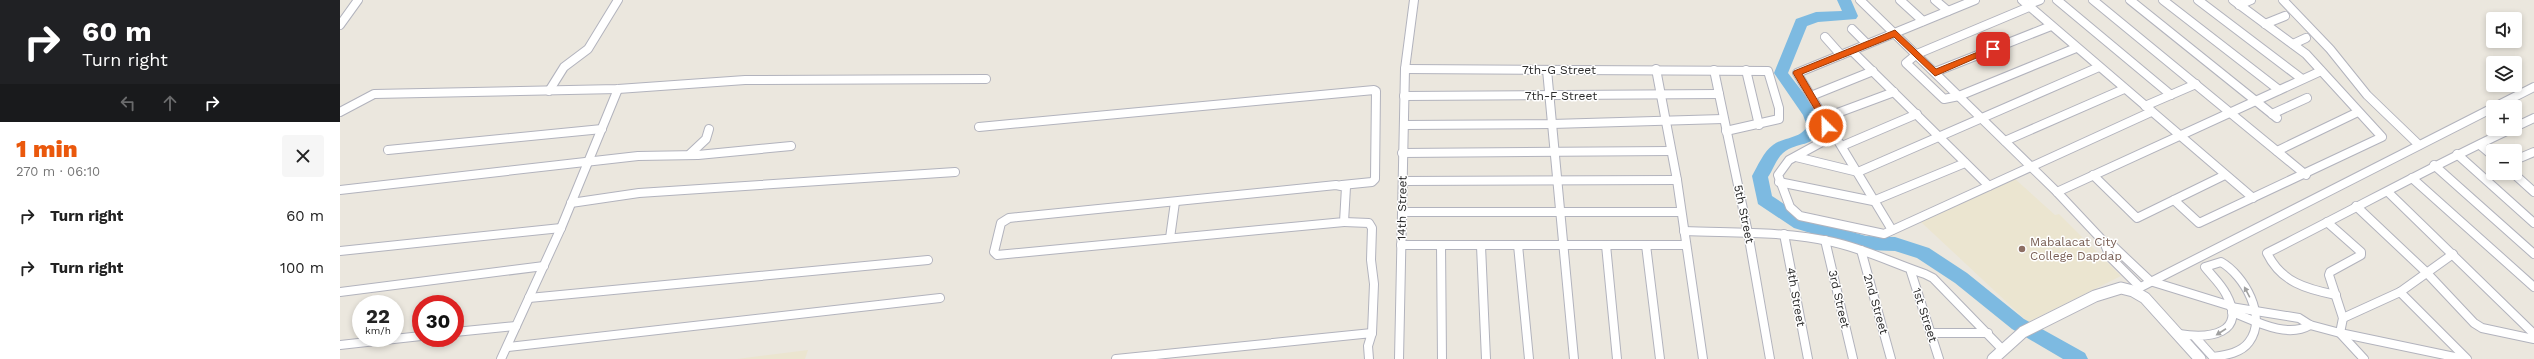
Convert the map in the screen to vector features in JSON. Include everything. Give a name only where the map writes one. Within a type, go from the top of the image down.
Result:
[{"type":"main road","points":[[1993,359],[2002,348],[2023,332],[2096,296],[2132,288],[2145,298],[2200,359]]},
{"type":"street","points":[[340,25],[358,0]]},
{"type":"street","points":[[549,91],[564,67],[588,49],[618,0]]},
{"type":"street","name":"14th Street","points":[[1399,359],[1403,212],[1402,153],[1404,125],[1404,69],[1414,0]]},
{"type":"street","points":[[1860,0],[2031,166],[2104,242],[2114,247],[2150,282],[2231,308],[2257,321],[2288,330],[2302,331],[2310,325]]},
{"type":"street","points":[[1900,0],[1923,21]]},
{"type":"street","points":[[1935,0],[1948,11]]},
{"type":"street","points":[[2040,0],[2026,4],[1917,54],[1906,63],[1944,99],[1960,96],[2076,48]]},
{"type":"street","points":[[2057,0],[2171,95]]},
{"type":"street","points":[[2093,0],[2306,175]]},
{"type":"street","points":[[2130,0],[2275,116],[2307,98]]},
{"type":"street","points":[[2163,0],[2279,90]]},
{"type":"street","points":[[2198,0],[2302,79]]},
{"type":"street","points":[[2236,2],[2251,0]]},
{"type":"street","points":[[2283,0],[2330,49],[2367,95],[2419,145]]},
{"type":"street","points":[[1892,230],[1797,73],[1972,1]]},
{"type":"street","points":[[2174,200],[2199,223],[2306,175],[2382,137],[2321,71],[2293,44],[2236,2]]},
{"type":"street","points":[[2026,4],[2225,175],[2254,198]]},
{"type":"street","points":[[2265,24],[2285,16]]},
{"type":"street","points":[[1935,72],[2051,26]]},
{"type":"street","points":[[1852,29],[1867,44]]},
{"type":"street","points":[[1825,37],[1841,55]]},
{"type":"street","points":[[2293,44],[2306,38]]},
{"type":"street","points":[[1852,50],[1988,186]]},
{"type":"street","points":[[1796,157],[1858,172],[2099,67]]},
{"type":"street","name":"7th-G Street","points":[[1404,69],[1656,69],[1746,70],[1769,72],[1778,108],[1779,119],[1759,125]]},
{"type":"street","points":[[1656,69],[1677,180],[1703,359]]},
{"type":"street","points":[[1547,70],[1556,153],[1557,181],[1574,359]]},
{"type":"street","name":"5th Street","points":[[1714,70],[1748,233],[1770,359]]},
{"type":"street","points":[[1726,131],[1759,125],[1746,70]]},
{"type":"street","points":[[1811,96],[1872,71]]},
{"type":"street","points":[[2057,192],[2321,71]]},
{"type":"street","points":[[340,112],[374,94],[618,90],[678,83],[745,80],[986,79]]},
{"type":"street","points":[[1824,118],[1826,126],[1824,138],[1812,150],[1789,160],[1778,175],[1779,182],[1790,207],[1800,216],[1884,234],[2031,166],[2148,109],[2171,95],[2196,84]]},
{"type":"street","points":[[2104,242],[2110,257],[2120,266],[2132,288],[2150,282],[2534,87]]},
{"type":"street","points":[[2005,141],[2124,89]]},
{"type":"street","points":[[501,359],[508,347],[516,326],[561,228],[618,90]]},
{"type":"street","points":[[979,127],[1376,91],[1375,179],[1372,182],[1006,219],[1001,223],[994,252],[997,255],[1361,221],[1369,223],[1372,228],[1371,260],[1374,284],[1372,333],[1368,346],[1369,359]]},
{"type":"street","points":[[1824,118],[1894,92]]},
{"type":"street","name":"7th-F Street","points":[[1404,96],[1719,94]]},
{"type":"street","points":[[2277,151],[2358,112]]},
{"type":"street","points":[[1842,146],[1916,114]]},
{"type":"street","points":[[2522,124],[2534,118]]},
{"type":"street","points":[[1404,125],[1552,124],[1723,119]]},
{"type":"street","points":[[388,150],[602,129]]},
{"type":"street","points":[[689,154],[699,148],[706,139],[709,129]]},
{"type":"street","points":[[2336,295],[2300,288],[2284,275],[2269,259],[2267,253],[2356,206],[2388,192],[2434,165],[2497,136]]},
{"type":"street","points":[[2480,145],[2486,150]]},
{"type":"street","points":[[340,190],[638,156],[729,153],[791,146]]},
{"type":"street","points":[[1402,153],[1671,151]]},
{"type":"street","points":[[2522,157],[2534,152]]},
{"type":"street","points":[[2457,154],[2534,223]]},
{"type":"street","points":[[1779,182],[1875,200],[1965,163]]},
{"type":"street","points":[[2434,165],[2534,254]]},
{"type":"street","points":[[571,203],[639,193],[955,172]]},
{"type":"street","points":[[2093,175],[2137,218],[2225,175]]},
{"type":"street","points":[[2412,178],[2534,287]]},
{"type":"street","points":[[1403,181],[1677,180]]},
{"type":"street","points":[[2521,180],[2533,191]]},
{"type":"street","points":[[1342,185],[1346,187],[1344,223]]},
{"type":"street","points":[[2388,192],[2534,334]]},
{"type":"street","points":[[1170,238],[1175,202]]},
{"type":"street","points":[[2356,206],[2426,272],[2474,323],[2482,328],[2534,338]]},
{"type":"street","points":[[1403,212],[1681,212]]},
{"type":"street","points":[[2327,222],[2361,252],[2361,255],[2330,272],[2343,318],[2340,333]]},
{"type":"street","points":[[340,251],[561,228]]},
{"type":"street","points":[[1684,231],[1784,234],[1825,240],[1861,250],[1911,272],[1924,273],[1933,278],[2002,348]]},
{"type":"street","name":"4th Street","points":[[1784,234],[1808,359]]},
{"type":"street","name":"3rd Street","points":[[1825,240],[1853,359]]},
{"type":"street","points":[[1646,244],[1660,359]]},
{"type":"street","points":[[1401,245],[1686,245]]},
{"type":"street","points":[[1441,245],[1442,359]]},
{"type":"street","points":[[1518,245],[1529,359]]},
{"type":"street","points":[[1606,245],[1617,359]]},
{"type":"street","points":[[1481,246],[1486,359]]},
{"type":"street","name":"2nd Street","points":[[1861,250],[1891,359]]},
{"type":"street","points":[[2343,318],[2400,292],[2453,254]]},
{"type":"street","points":[[2179,334],[2195,337],[2214,336],[2226,331],[2232,320],[2231,308],[2223,289],[2197,258]]},
{"type":"street","points":[[529,298],[928,260]]},
{"type":"street","points":[[2120,266],[2130,262]]},
{"type":"street","points":[[2195,337],[2209,356],[2229,356],[2248,346],[2257,321],[2257,311],[2240,279],[2225,264],[2218,262],[2205,267]]},
{"type":"street","points":[[340,292],[544,266]]},
{"type":"street","name":"1st Street","points":[[1911,272],[1932,333],[1939,359]]},
{"type":"street","points":[[2400,292],[2465,359]]},
{"type":"street","points":[[508,347],[940,298]]},
{"type":"street","points":[[2231,308],[2298,318],[2310,325],[2340,333],[2465,359]]},
{"type":"street","points":[[464,331],[516,326]]},
{"type":"street","points":[[1116,359],[1372,333]]},
{"type":"street","points":[[1932,333],[1988,333]]},
{"type":"street","points":[[2340,333],[2364,359]]},
{"type":"street","points":[[340,345],[412,337]]},
{"type":"shaded area","name":"Mabalacat City College Dapdap","points":[[2014,178],[2055,215],[2059,214],[2121,276],[2028,322],[1921,222]]},
{"type":"shaded area","points":[[808,350],[805,359],[737,359]]},
{"type":"waterway","points":[[1844,0],[1851,16],[1816,17],[1801,23],[1781,73],[1809,112],[1815,126],[1809,136],[1783,146],[1773,155],[1760,176],[1764,199],[1800,223],[1866,243],[1895,244],[1923,253],[1961,278],[2018,324],[2079,359]]},
{"type":"place","name":"Mabalacat City College Dapdap","points":[[2022,249]]},
{"type":"route","points":[[1826,126],[1824,118],[1797,73],[1895,33],[1935,72],[1993,49]]}]
